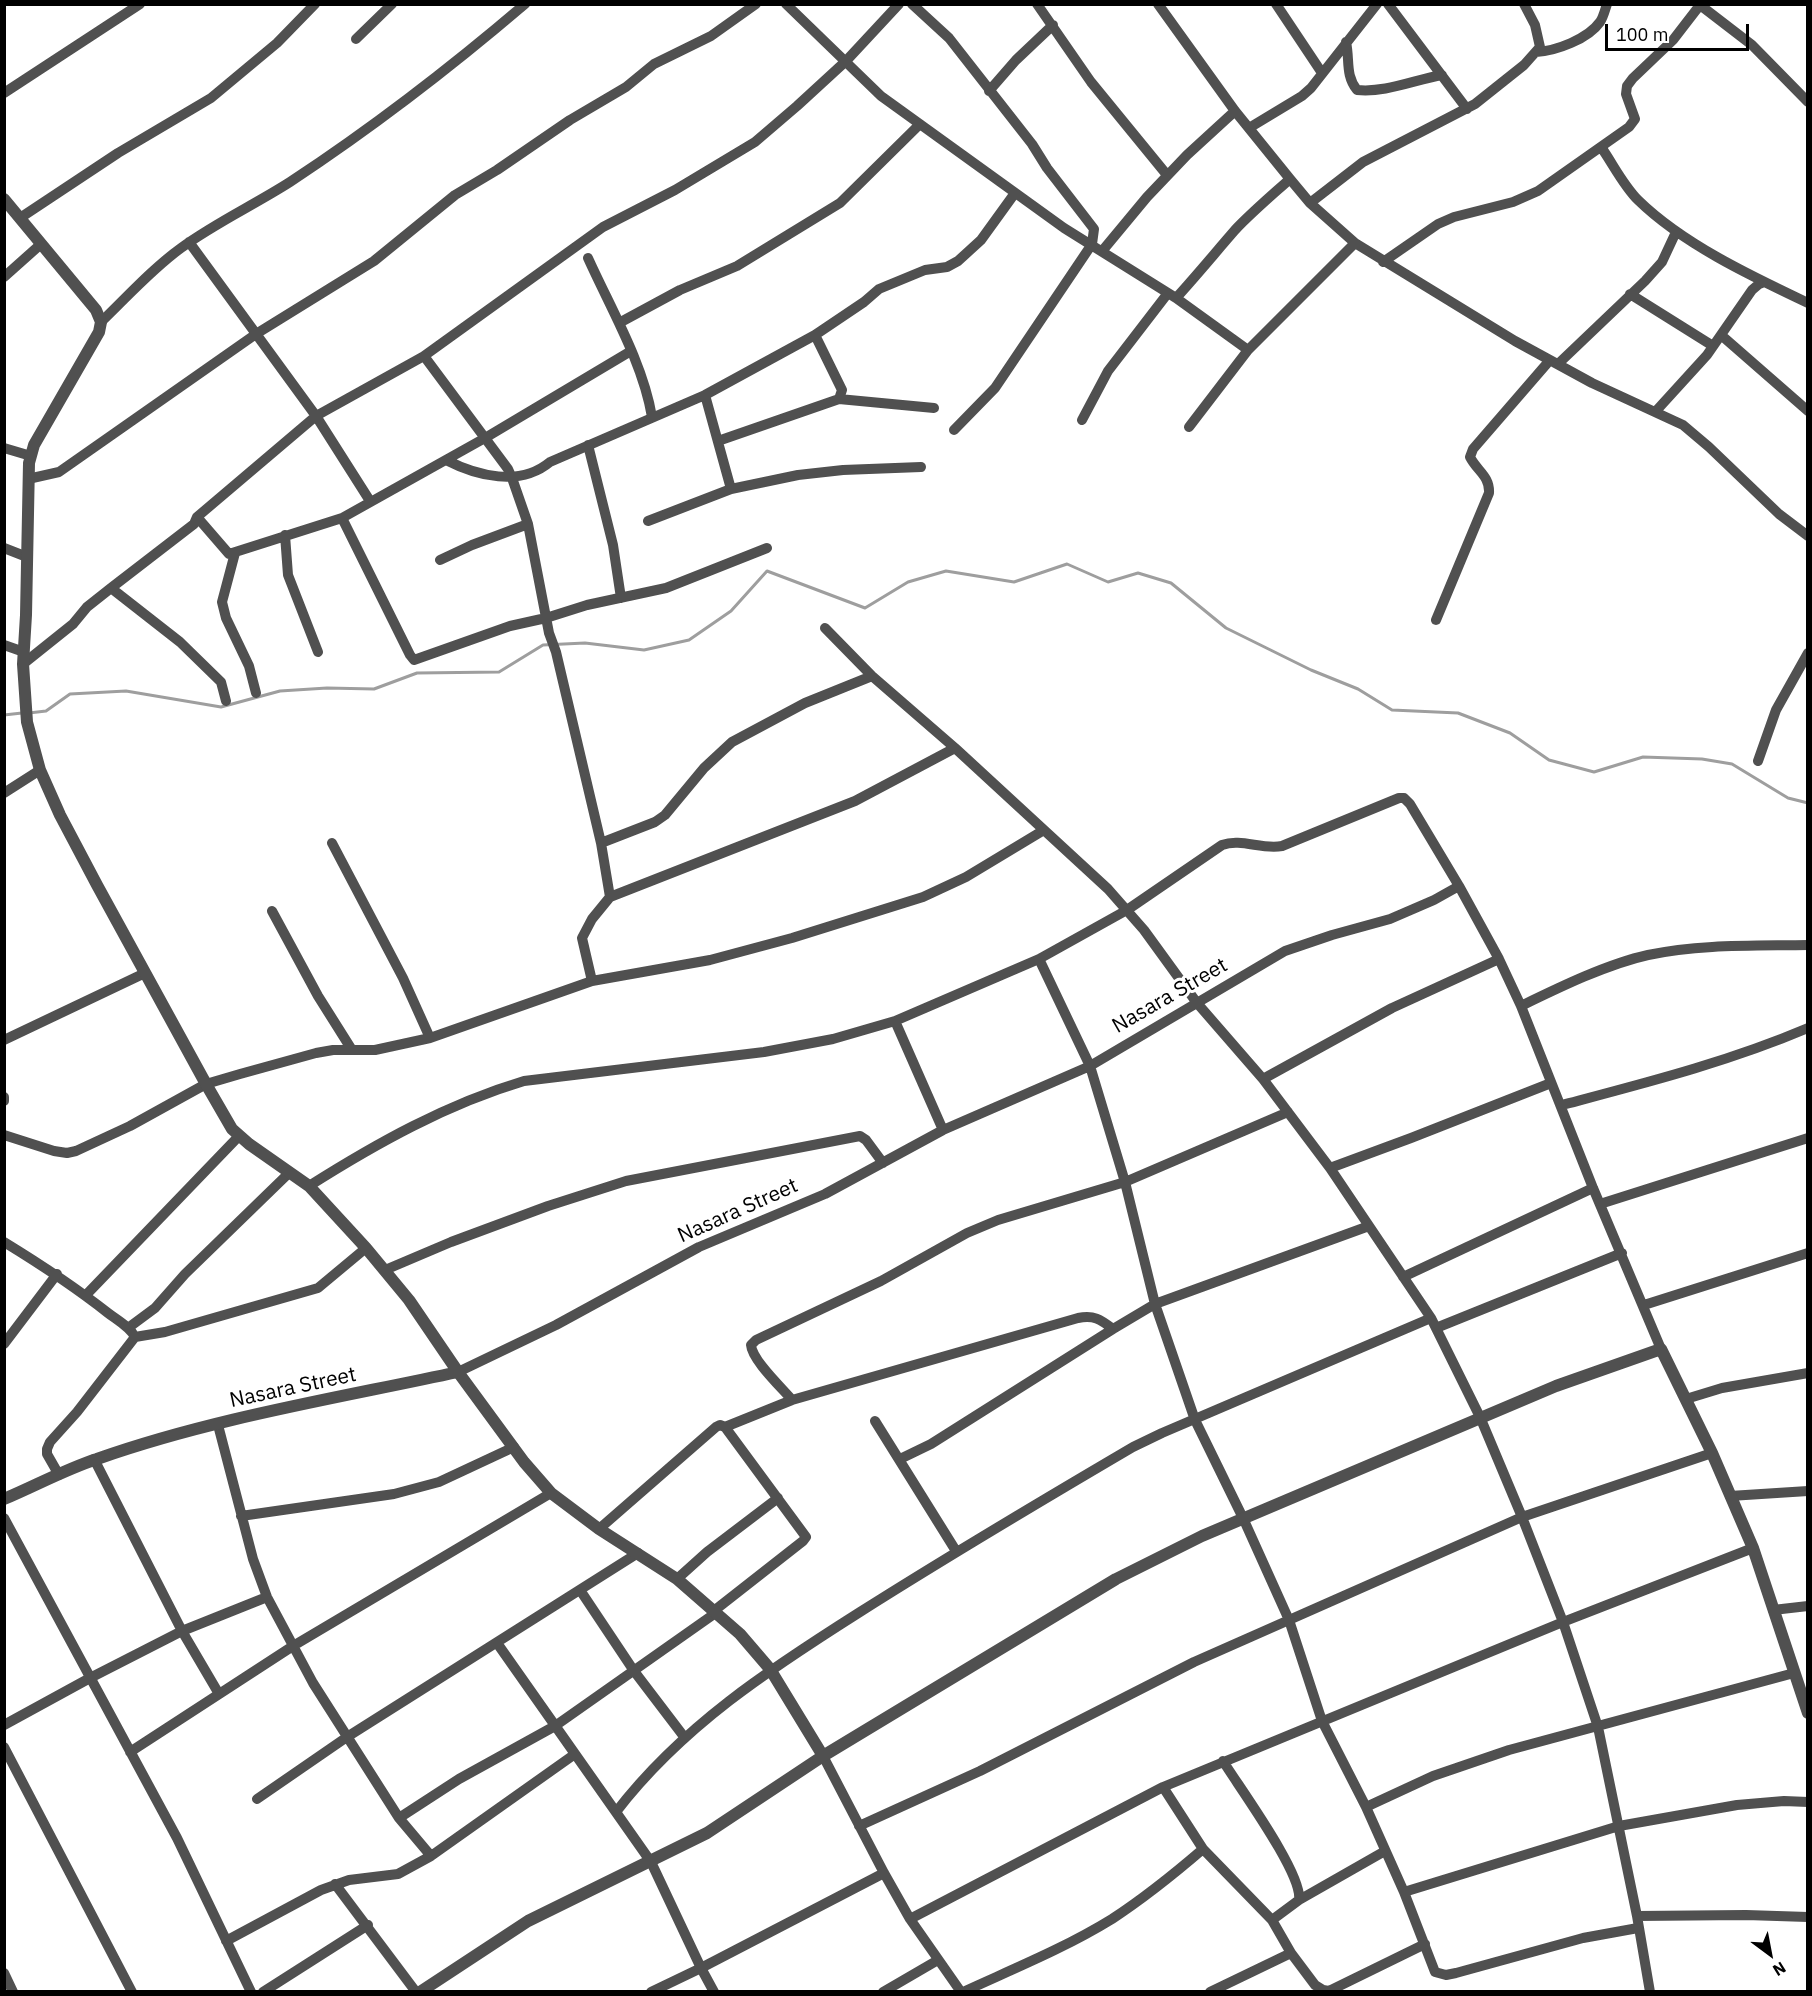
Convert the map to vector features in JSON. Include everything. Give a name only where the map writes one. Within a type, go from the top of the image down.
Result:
[{"type":"street","points":[[4,93],[140,4]]},
{"type":"street","points":[[20,218],[118,153],[212,98],[278,43],[315,4]]},
{"type":"street","points":[[356,39],[392,4]]},
{"type":"street","points":[[101,322],[157,267],[189,242],[289,182],[389,112],[466,55],[525,4]]},
{"type":"street","points":[[28,479],[59,472],[256,334],[374,261],[455,195],[497,170],[570,120],[626,87],[654,64],[711,36],[756,4]]},
{"type":"street","points":[[786,4],[881,96],[1064,228],[1172,295],[1248,350]]},
{"type":"street","points":[[23,658],[73,624],[87,607],[194,524],[197,517],[316,416],[424,356],[603,227],[675,190],[755,142],[846,61],[899,4]]},
{"type":"street","points":[[912,4],[949,38],[1032,144],[1047,168],[1094,229],[1092,244],[995,388],[954,430]]},
{"type":"street","points":[[1037,4],[1091,82],[1167,175]]},
{"type":"street","points":[[1158,4],[1235,111],[1290,179],[1310,203],[1355,243],[1515,341],[1592,383],[1683,425],[1779,514],[1808,536]]},
{"type":"street","points":[[1276,4],[1322,73]]},
{"type":"street","points":[[1249,129],[1302,96],[1377,4]]},
{"type":"street","points":[[1388,4],[1467,109]]},
{"type":"street","points":[[1310,203],[1363,162],[1467,109],[1517,71],[1540,47],[1535,25],[1524,4]]},
{"type":"street","points":[[1536,52],[1550,51],[1564,46],[1591,31],[1600,22],[1607,4]]},
{"type":"street","points":[[1383,262],[1446,221],[1513,202],[1538,191],[1634,122],[1626,94],[1627,86],[1673,40],[1700,5],[1752,45],[1808,102]]},
{"type":"street","points":[[989,91],[1016,60],[1053,25]]},
{"type":"street","points":[[1346,42],[1348,72],[1357,90],[1369,92],[1442,75]]},
{"type":"street","points":[[1102,250],[1167,175],[1235,111]]},
{"type":"street","points":[[619,323],[680,290],[737,266],[825,213],[840,203],[920,123]]},
{"type":"street","points":[[1601,147],[1627,188],[1676,232],[1764,282],[1808,303]]},
{"type":"street","points":[[1082,420],[1108,371],[1172,295],[1206,266],[1234,231],[1290,179]]},
{"type":"street","points":[[446,459],[466,470],[512,478],[532,473],[550,462],[705,395],[815,335],[864,302],[879,289],[925,270],[947,267],[958,261],[981,240],[1015,193]]},
{"type":"street","points":[[4,200],[96,310],[101,322],[99,332],[52,411],[34,445],[31,456],[28,479],[23,658],[27,722],[40,770],[60,815],[232,1129],[309,1186],[366,1248],[409,1300],[458,1372],[514,1448],[551,1493],[599,1529],[677,1579],[740,1634],[770,1669],[823,1756],[910,1919],[962,1992],[1037,1958],[1110,1920],[1167,1879],[1203,1849]]},
{"type":"street","points":[[1436,620],[1489,493],[1487,478],[1470,457],[1473,449],[1554,362],[1662,262],[1676,232]]},
{"type":"street","points":[[189,242],[316,416],[370,501]]},
{"type":"street","points":[[1189,427],[1248,350],[1355,243]]},
{"type":"street","points":[[4,277],[41,244]]},
{"type":"street","points":[[588,258],[631,351],[649,397],[652,417]]},
{"type":"street","points":[[1656,411],[1713,346],[1752,290],[1764,282]]},
{"type":"street","points":[[1630,294],[1713,346]]},
{"type":"street","points":[[815,335],[842,390],[839,399]]},
{"type":"street","points":[[1720,335],[1808,411]]},
{"type":"street","points":[[197,517],[229,554],[342,518],[485,438],[631,351]]},
{"type":"street","points":[[424,356],[508,469],[528,524],[549,633],[559,663],[601,843],[610,897]]},
{"type":"street","points":[[705,395],[731,489]]},
{"type":"street","points":[[718,441],[839,399],[934,408]]},
{"type":"street","points":[[588,445],[613,545],[621,598]]},
{"type":"street","points":[[4,448],[31,456]]},
{"type":"street","points":[[648,521],[731,489],[798,475],[843,470],[921,467]]},
{"type":"street","points":[[342,518],[414,660],[510,626],[546,618],[586,605],[666,588],[767,548]]},
{"type":"street","points":[[440,560],[528,524]]},
{"type":"street","points":[[285,535],[288,575],[318,652]]},
{"type":"street","points":[[4,548],[27,557]]},
{"type":"street","points":[[235,553],[222,603],[226,618],[249,666],[256,693]]},
{"type":"street","points":[[111,588],[189,650],[221,682],[226,701]]},
{"type":"street","points":[[825,628],[872,676],[955,748],[1108,889],[1127,910],[1197,1003],[1263,1079],[1330,1168],[1433,1323],[1480,1417],[1522,1518],[1563,1622],[1598,1727],[1637,1916],[1650,1992]]},
{"type":"street","points":[[4,645],[23,658]]},
{"type":"street","points":[[1758,762],[1776,710],[1808,653]]},
{"type":"street","points":[[601,843],[665,816],[704,768],[732,742],[805,703],[872,676]]},
{"type":"street","points":[[592,981],[582,938],[592,919],[610,897],[855,801],[955,748]]},
{"type":"street","points":[[4,793],[40,770]]},
{"type":"street","points":[[309,1186],[400,1132],[490,1092],[524,1081],[764,1052],[833,1039],[895,1021],[1039,959],[1127,910],[1222,845],[1231,842],[1270,848],[1282,846],[1399,798],[1404,798],[1410,804],[1459,886],[1499,959],[1521,1006],[1593,1188],[1661,1349],[1712,1453],[1753,1548],[1808,1713]]},
{"type":"street","points":[[4,1135],[54,1151],[67,1153],[76,1151],[130,1126],[206,1084],[316,1053],[375,1050],[430,1038],[592,981],[710,960],[792,938],[923,897],[966,877],[1044,831]]},
{"type":"street","points":[[332,843],[398,967],[430,1038]]},
{"type":"street","name":"Nasara Street","points":[[4,1499],[94,1460],[131,1447],[257,1414],[458,1372],[565,1321],[699,1247],[825,1194],[943,1130],[1090,1066],[1285,951],[1390,919],[1434,900],[1459,886]]},
{"type":"street","points":[[272,911],[318,996],[352,1050]]},
{"type":"street","points":[[1521,1006],[1563,986],[1646,956],[1692,948],[1808,945]]},
{"type":"street","points":[[1039,959],[1090,1066],[1125,1182],[1155,1304],[1195,1420],[1244,1518],[1288,1620],[1322,1721],[1366,1808],[1404,1892],[1435,1971],[1446,1975],[1583,1938],[1638,1928]]},
{"type":"street","points":[[1263,1079],[1392,1008],[1499,959]]},
{"type":"street","points":[[4,1040],[145,973]]},
{"type":"street","points":[[895,1021],[943,1130]]},
{"type":"street","points":[[1562,1105],[1706,1065],[1768,1045],[1808,1028]]},
{"type":"street","points":[[1330,1168],[1551,1083]]},
{"type":"street","points":[[792,1400],[752,1350],[751,1345],[756,1340],[881,1281],[967,1233],[998,1220],[1125,1182],[1288,1112]]},
{"type":"street","points":[[86,1295],[239,1136]]},
{"type":"street","points":[[385,1270],[451,1242],[537,1210],[626,1181],[860,1136],[866,1140],[883,1163]]},
{"type":"street","points":[[1600,1204],[1808,1138]]},
{"type":"street","points":[[128,1328],[154,1308],[185,1274],[290,1172]]},
{"type":"street","points":[[1403,1276],[1593,1188]]},
{"type":"street","points":[[900,1459],[959,1428],[1155,1304],[1369,1226]]},
{"type":"street","points":[[4,1242],[57,1274],[86,1295],[128,1328],[135,1337]]},
{"type":"street","points":[[59,1475],[47,1454],[50,1442],[77,1412],[135,1337],[165,1332],[318,1288],[366,1248]]},
{"type":"street","points":[[616,1812],[647,1774],[685,1738],[770,1669],[956,1551],[1133,1447],[1162,1433],[1433,1323],[1622,1253]]},
{"type":"street","points":[[1644,1305],[1808,1253]]},
{"type":"street","points":[[4,1344],[57,1274]]},
{"type":"street","points":[[725,1427],[792,1400],[1078,1318],[1097,1317],[1113,1329]]},
{"type":"street","points":[[335,1884],[418,1992],[528,1921],[707,1833],[823,1756],[1116,1579],[1159,1556],[1480,1417],[1556,1386],[1661,1349]]},
{"type":"street","points":[[1686,1399],[1722,1388],[1808,1373]]},
{"type":"street","points":[[875,1421],[956,1551]]},
{"type":"street","points":[[218,1425],[252,1559],[267,1597],[313,1683],[399,1818],[430,1856]]},
{"type":"street","points":[[399,1818],[459,1779],[555,1726],[716,1611],[806,1539],[725,1427],[720,1425],[599,1529]]},
{"type":"street","points":[[242,1516],[394,1494],[439,1482],[514,1448]]},
{"type":"street","points":[[859,1826],[980,1771],[1194,1662],[1288,1620],[1522,1518],[1712,1453]]},
{"type":"street","points":[[94,1460],[182,1631],[219,1694]]},
{"type":"street","points":[[1730,1496],[1808,1491]]},
{"type":"street","points":[[130,1752],[293,1646],[551,1493]]},
{"type":"street","points":[[677,1579],[707,1552],[778,1498]]},
{"type":"street","points":[[4,1518],[177,1838],[251,1992]]},
{"type":"street","points":[[910,1919],[1163,1786],[1563,1622],[1753,1548]]},
{"type":"street","points":[[257,1799],[347,1737],[638,1553]]},
{"type":"street","points":[[580,1590],[634,1671],[685,1738]]},
{"type":"street","points":[[4,1725],[90,1677],[182,1631],[267,1597]]},
{"type":"street","points":[[1773,1610],[1808,1606]]},
{"type":"street","points":[[497,1643],[651,1862],[714,1992]]},
{"type":"street","points":[[1366,1808],[1444,1773],[1509,1750],[1794,1673]]},
{"type":"street","points":[[4,1747],[132,1992]]},
{"type":"street","points":[[226,1941],[335,1884],[398,1874],[430,1856],[574,1754]]},
{"type":"street","points":[[1222,1761],[1290,1866],[1300,1892],[1299,1900]]},
{"type":"street","points":[[1163,1786],[1203,1849],[1272,1920],[1291,1953],[1315,1985],[1323,1990],[1329,1990],[1425,1944]]},
{"type":"street","points":[[1404,1892],[1619,1826],[1737,1805],[1784,1801],[1808,1802]]},
{"type":"street","points":[[1272,1920],[1299,1900],[1385,1851]]},
{"type":"street","points":[[651,1992],[884,1873]]},
{"type":"street","points":[[1637,1916],[1808,1917]]},
{"type":"street","points":[[263,1992],[368,1925]]},
{"type":"street","points":[[1210,1992],[1291,1953]]},
{"type":"street","points":[[883,1992],[938,1960]]},
{"type":"street","points":[[4,1973],[12,1992]]},
{"type":"waterway","points":[[29,713],[46,711],[70,694],[126,691],[221,707],[280,691],[327,688],[374,689],[417,673],[499,672],[543,645],[585,643],[644,650],[689,640],[731,611],[767,571],[865,608],[908,582],[946,571],[1014,582],[1067,564],[1108,582],[1138,573],[1171,583],[1226,628],[1311,670],[1358,689],[1392,710],[1458,713],[1510,733],[1549,760],[1594,772],[1643,757],[1702,759],[1732,764],[1788,798],[1808,803]]},
{"type":"waterway","points":[[4,715],[22,713]]}]
